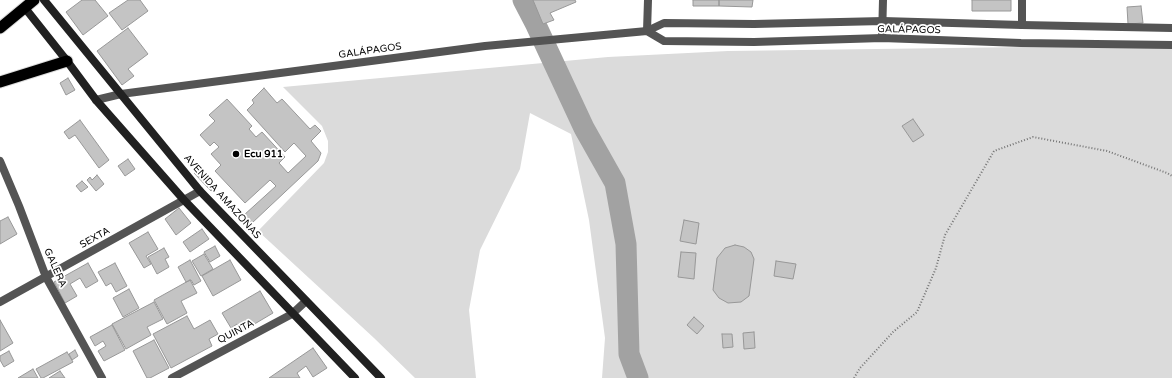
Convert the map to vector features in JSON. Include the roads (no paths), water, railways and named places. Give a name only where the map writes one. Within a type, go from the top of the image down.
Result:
[{"type":"highway","points":[[0,28],[23,4],[34,0]]},
{"type":"highway","points":[[0,82],[67,61]]},
{"type":"main road","name":"AVENIDA AMAZONAS","points":[[44,0],[200,191],[380,378]]},
{"type":"main road","points":[[23,4],[96,100],[184,200],[355,378]]},
{"type":"street","points":[[647,31],[648,0]]},
{"type":"street","points":[[882,38],[883,0]]},
{"type":"street","points":[[1022,0],[1022,25]]},
{"type":"street","name":"GALÁPAGOS","points":[[96,100],[120,94],[485,46],[647,31],[664,23],[738,24],[883,21],[1172,28]]},
{"type":"street","name":"GALÁPAGOS","points":[[647,31],[664,41],[731,42],[882,38],[1021,43],[1172,45]]},
{"type":"street","name":"GALERA","points":[[0,161],[46,277],[102,378]]},
{"type":"street","name":"SEXTA","points":[[0,302],[200,191]]},
{"type":"street","name":"QUINTA","points":[[172,378],[183,376],[292,314],[306,301]]},
{"type":"waterway","points":[[523,0],[584,128],[615,183],[626,244],[629,354],[638,378]]},
{"type":"place","name":"Ecu 911","points":[[236,154]]}]
